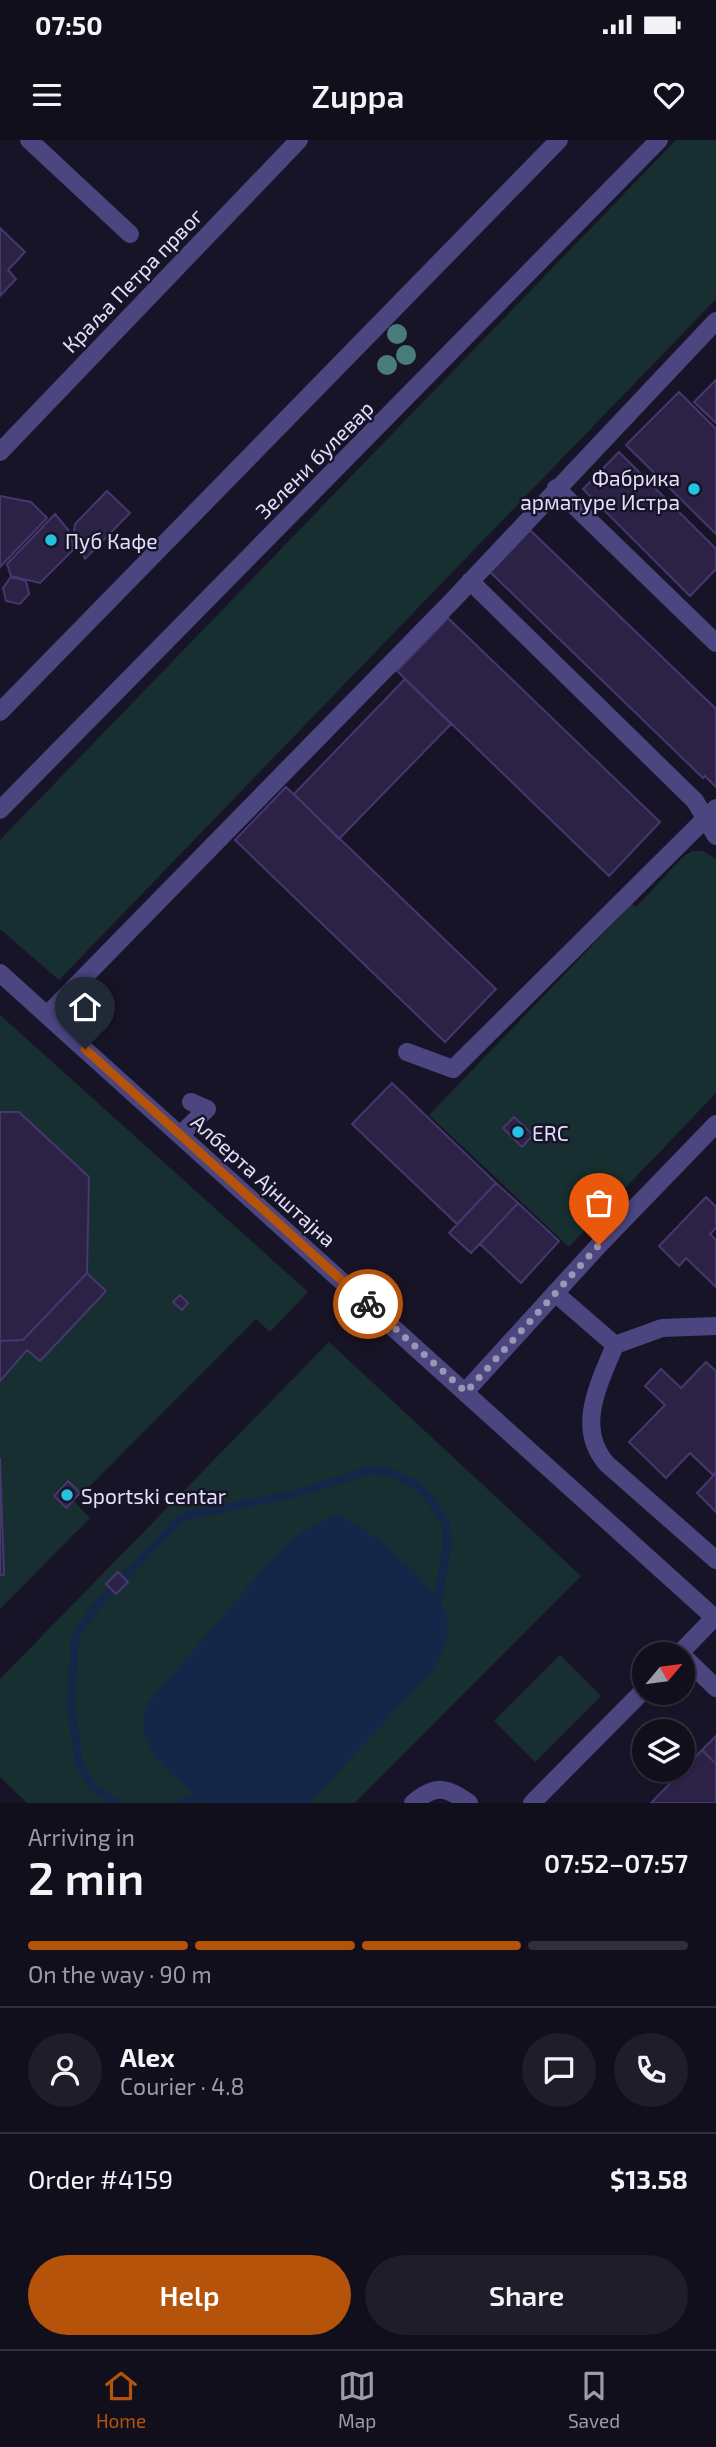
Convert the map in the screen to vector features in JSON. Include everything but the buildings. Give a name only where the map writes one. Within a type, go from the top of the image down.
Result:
[{"type":"street","points":[[29,140],[130,234]]},
{"type":"street","name":"Краља Петра првог","points":[[0,452],[299,140]]},
{"type":"street","points":[[0,712],[559,140]]},
{"type":"street","name":"Зелени булевар","points":[[0,810],[659,140]]},
{"type":"street","points":[[47,1015],[470,581],[716,321]]},
{"type":"street","points":[[556,488],[716,643]]},
{"type":"street","points":[[470,581],[695,801],[711,813],[716,836]]},
{"type":"street","points":[[407,1052],[453,1069],[711,813]]},
{"type":"street","name":"Алберта Ајнштајна","points":[[0,973],[715,1619]]},
{"type":"street","points":[[180,1135],[207,1109],[191,1102]]},
{"type":"street","points":[[466,1392],[555,1293],[716,1124]]},
{"type":"street","points":[[555,1293],[615,1345]]},
{"type":"street","points":[[716,1325],[655,1329],[615,1345],[591,1418],[594,1446],[612,1469],[716,1560]]},
{"type":"street","points":[[693,1642],[715,1619]]},
{"type":"street","points":[[695,1668],[716,1688]]},
{"type":"street","points":[[532,1803],[632,1702]]},
{"type":"street","points":[[413,1803],[431,1790],[449,1790],[469,1803]]},
{"type":"green space","points":[[676,140],[716,140],[716,299],[59,980],[0,929],[0,840]]},
{"type":"green space","points":[[692,851],[703,851],[716,859],[716,1093],[569,1247],[429,1115],[632,904],[636,907],[683,857]]},
{"type":"green space","points":[[0,1015],[308,1292],[270,1332],[256,1319],[82,1494],[67,1480],[52,1496],[65,1509],[74,1501],[90,1518],[0,1609]]},
{"type":"green space","points":[[329,1342],[581,1576],[355,1803],[27,1803],[0,1777],[0,1679]]},
{"type":"green space","points":[[560,1655],[601,1696],[535,1762],[494,1721]]},
{"type":"water","points":[[334,1515],[361,1527],[378,1539],[412,1569],[437,1598],[444,1609],[447,1624],[442,1653],[435,1667],[310,1803],[204,1803],[158,1760],[150,1748],[144,1735],[143,1720],[147,1704],[276,1554],[305,1530]]},
{"type":"waterway","points":[[117,1803],[92,1786],[79,1764],[71,1706],[75,1637],[94,1609],[182,1517],[298,1493],[371,1470],[392,1473],[415,1484],[427,1495],[446,1523],[447,1546],[438,1601]]},
{"type":"waterway","points":[[181,1803],[198,1797]]},
{"type":"way so far","points":[[368,1304],[466,1392],[599,1245]]},
{"type":"place","name":"Фабрика арматуре Истра","points":[[694,489]]},
{"type":"place","name":"Пуб Кафе","points":[[51,540]]},
{"type":"place","name":"ERC","points":[[518,1132]]},
{"type":"place","name":"Sportski centar","points":[[67,1495]]},
{"type":"route","points":[[85,1049],[368,1304]]}]
